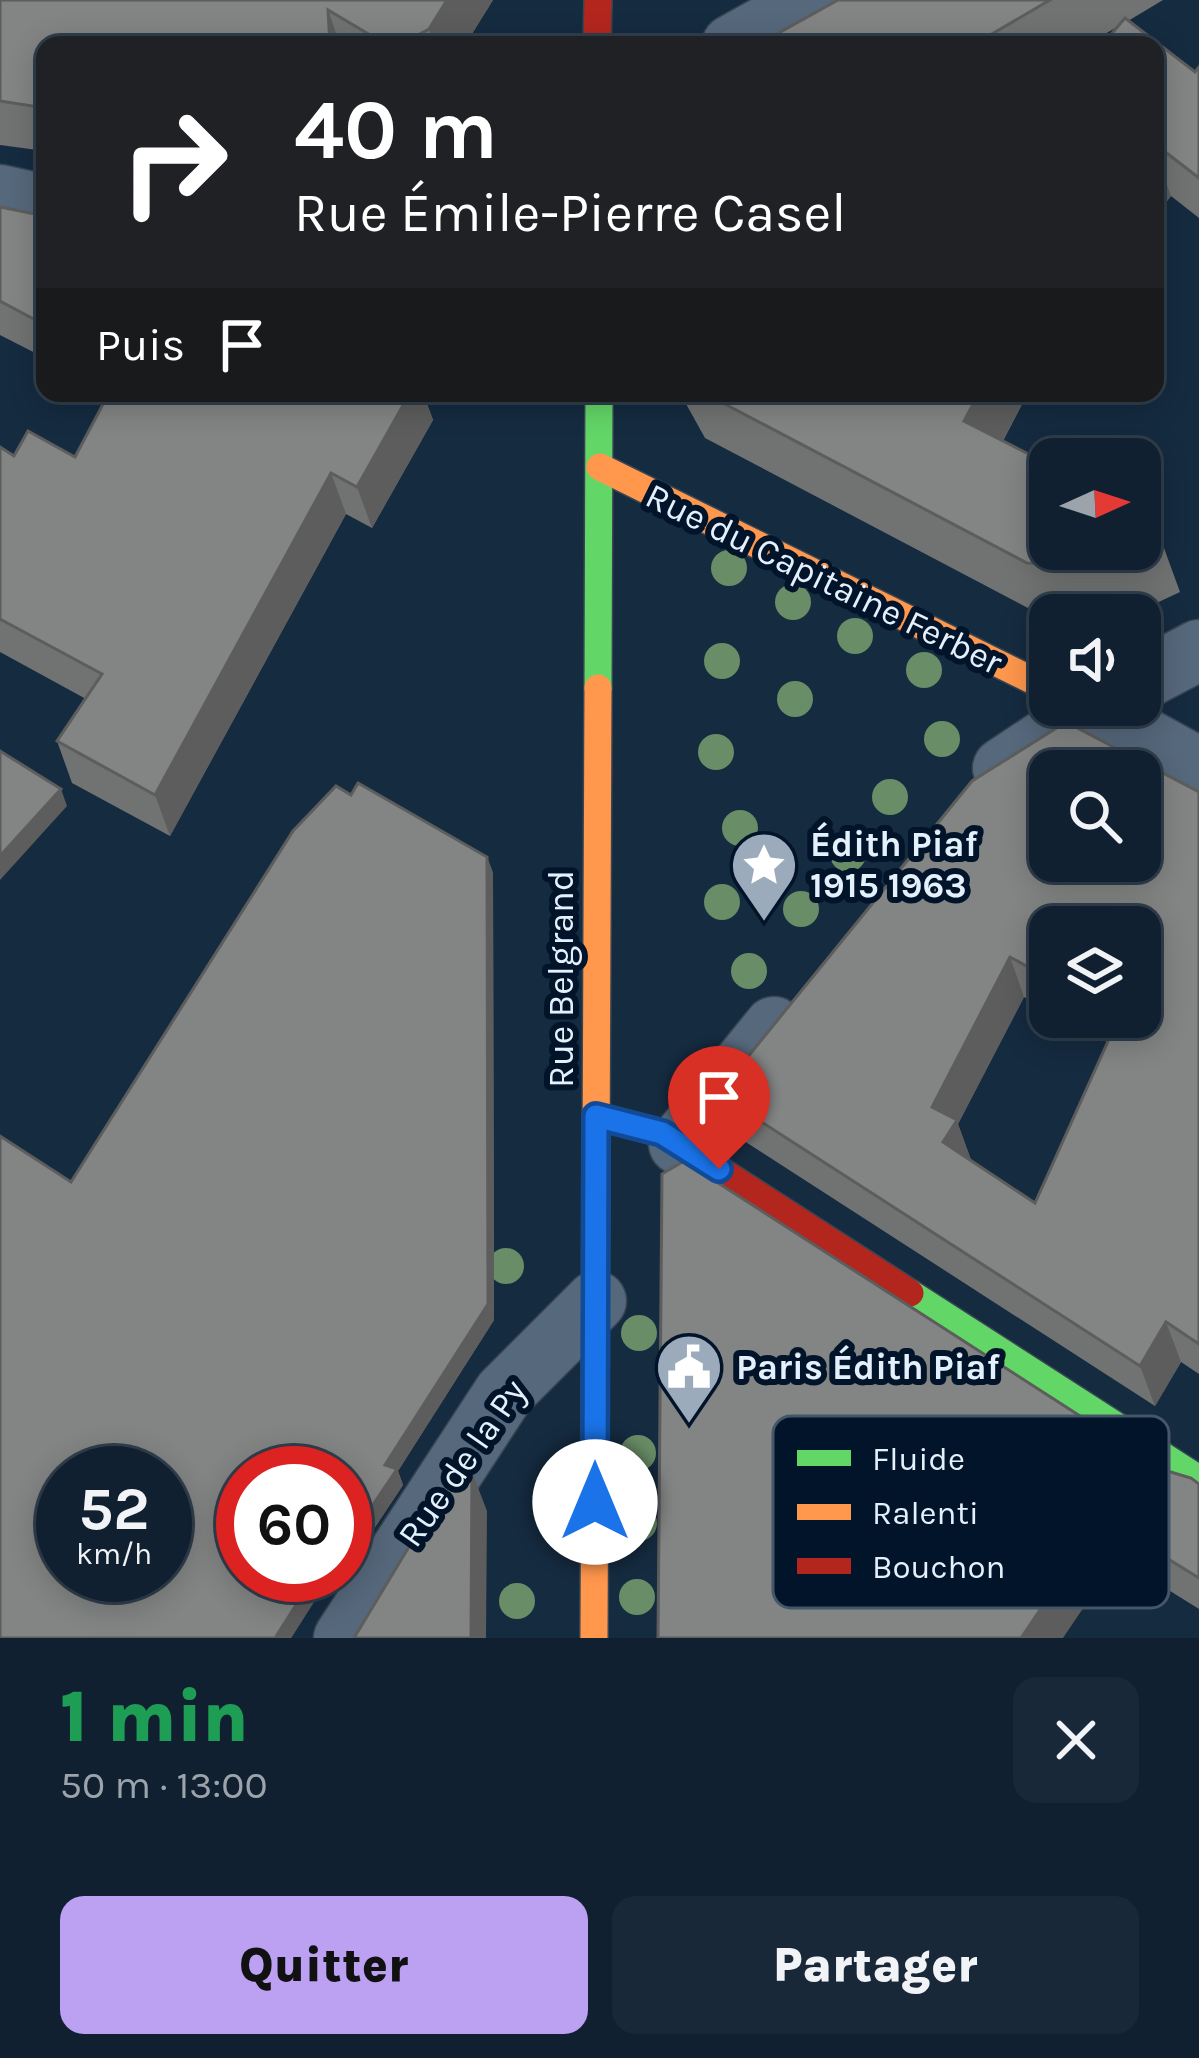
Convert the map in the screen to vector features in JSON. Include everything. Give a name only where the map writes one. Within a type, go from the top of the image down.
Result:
[{"type":"main road","points":[[597,36],[598,0]]},
{"type":"main road","name":"Rue Belgrand","points":[[594,1638],[599,402]]},
{"type":"main road","name":"Rue du Capitaine Ferber","points":[[600,466],[1029,668]]},
{"type":"main road","points":[[596,1116],[662,1133],[1101,1416]]},
{"type":"main road","points":[[1169,1460],[1199,1479]]},
{"type":"street","points":[[748,36],[813,0]]},
{"type":"street","points":[[0,195],[36,203]]},
{"type":"street","points":[[1161,667],[1199,650]]},
{"type":"street","points":[[963,795],[1055,726]]},
{"type":"street","name":"Rue du Capitaine Ferber","points":[[1135,726],[1199,768]]},
{"type":"street","points":[[679,1144],[803,991]]},
{"type":"street","name":"Rue de la Py","points":[[344,1638],[504,1393],[596,1301]]},
{"type":"building","points":[[0,0],[447,0],[429,29],[416,36],[372,36],[328,10],[329,36],[36,36],[36,107],[0,101]]},
{"type":"building","points":[[838,0],[1050,0],[988,36],[773,36]]},
{"type":"building","points":[[1125,18],[1148,36],[1110,36]]},
{"type":"building","points":[[1164,48],[1195,72],[1199,67],[1199,178],[1164,151]]},
{"type":"building","points":[[0,207],[36,214],[36,320],[0,301]]},
{"type":"building","points":[[104,402],[405,402],[357,487],[331,473],[155,795],[57,741],[102,674],[0,619],[0,447],[14,456],[28,431],[75,457]]},
{"type":"building","points":[[721,402],[974,402],[964,421],[1029,454],[1029,563]]},
{"type":"building","points":[[1060,726],[1074,726],[1119,750],[1029,750],[1029,882],[1161,882],[1161,772],[1199,792],[1199,1344],[1166,1322],[1140,1366],[726,1099],[724,1086],[972,781]],"holes":[[[1029,906],[1161,906],[1161,1038],[1110,1038],[1035,1203],[943,1142],[957,1120],[932,1107],[1010,957],[1029,967]]]},
{"type":"building","points":[[0,751],[61,789],[0,856]]},
{"type":"building","points":[[358,783],[487,857],[488,1304],[385,1465],[397,1469],[372,1506],[372,1446],[216,1446],[216,1602],[298,1602],[275,1638],[0,1638],[0,1136],[71,1182],[293,831],[336,786],[351,795]]},
{"type":"building","points":[[684,1161],[1080,1416],[773,1416],[773,1608],[1041,1608],[1021,1638],[658,1638],[662,1174]]},
{"type":"building","points":[[457,1467],[472,1472],[471,1638],[354,1638]]},
{"type":"building","points":[[1169,1471],[1199,1484],[1199,1578],[1169,1559]]},
{"type":"traffic: fast","points":[[598,688],[599,402]]},
{"type":"traffic: fast","points":[[910,1293],[1101,1416]]},
{"type":"traffic: fast","points":[[1169,1460],[1199,1479]]},
{"type":"traffic: slow","points":[[600,467],[1029,679]]},
{"type":"traffic: slow","points":[[594,1638],[598,688]]},
{"type":"traffic: jam","points":[[597,36],[598,0]]},
{"type":"traffic: jam","points":[[596,1116],[662,1133],[910,1293]]},
{"type":"place","name":"Édith Piaf 1915 1963","points":[[764,924]]},
{"type":"place","name":"Paris Édith Piaf","points":[[689,1426]]},
{"type":"route","points":[[595,1502],[596,1116],[662,1133],[719,1169]]}]
